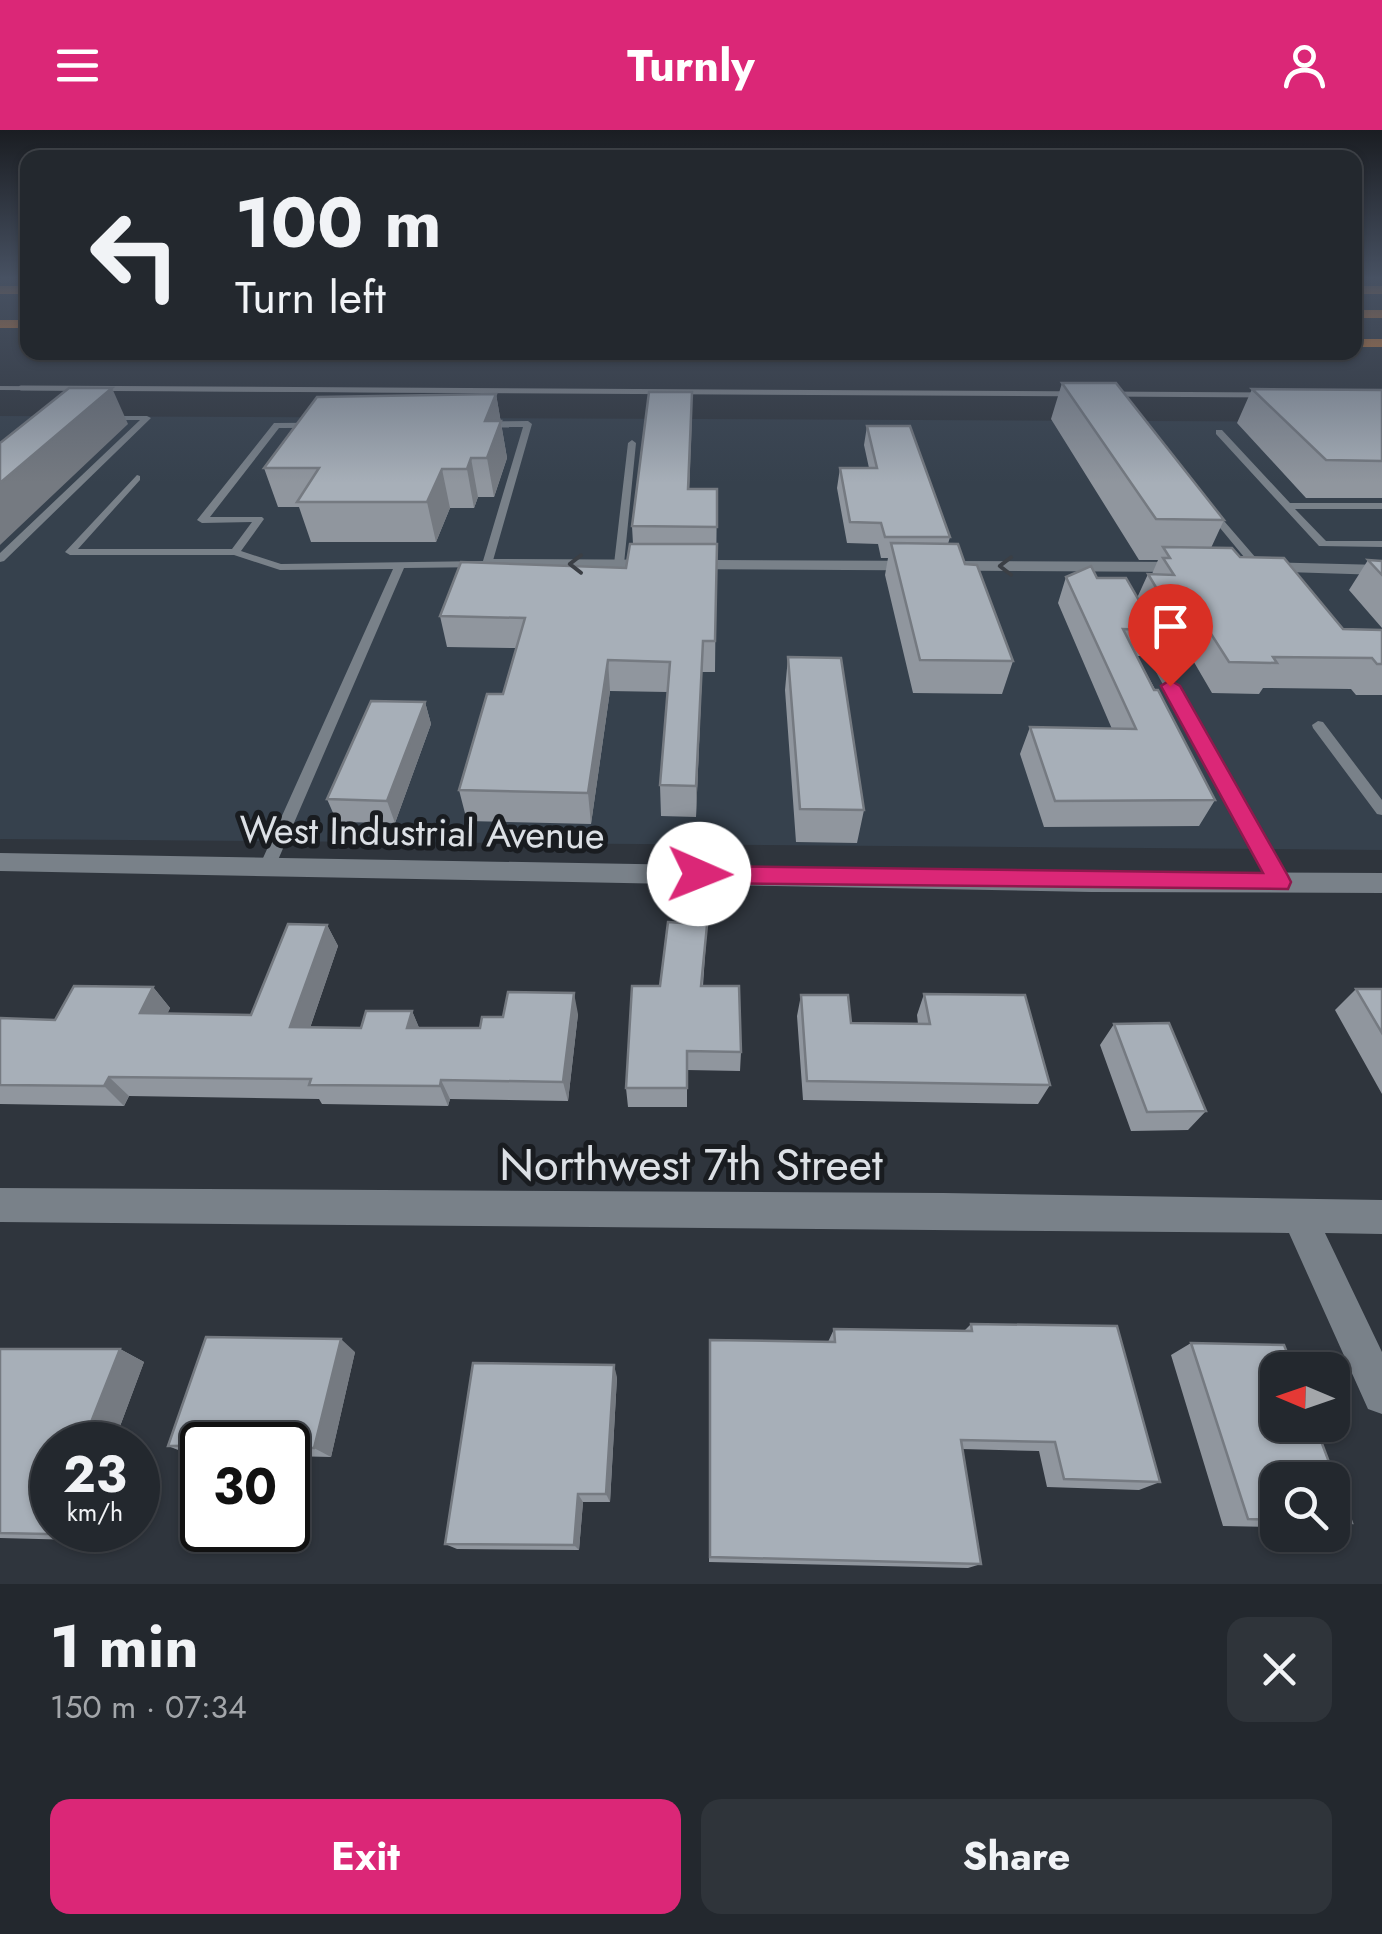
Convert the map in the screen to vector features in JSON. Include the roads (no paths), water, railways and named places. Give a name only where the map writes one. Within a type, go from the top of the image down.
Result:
[{"type":"street","points":[[487,564],[1107,572],[1200,567]]},
{"type":"street","points":[[1248,567],[1382,570]]},
{"type":"street","name":"West Industrial Avenue","points":[[0,862],[1382,882]]},
{"type":"street","name":"Northwest 7th Street","points":[[0,1205],[924,1210],[1382,1217]]},
{"type":"street","points":[[1300,1217],[1382,1395]]},
{"type":"lane","points":[[0,559],[147,418],[94,418]]},
{"type":"lane","points":[[137,478],[70,552],[235,552],[280,567],[487,564],[528,424],[277,424],[202,520],[260,519],[235,552]]},
{"type":"lane","points":[[1219,432],[1323,544],[1382,544]]},
{"type":"lane","points":[[619,564],[632,444]]},
{"type":"lane","points":[[1196,494],[1248,567]]},
{"type":"lane","points":[[1287,506],[1382,506]]},
{"type":"lane","points":[[267,866],[400,565]]},
{"type":"lane","points":[[1135,623],[1279,882]]},
{"type":"lane","points":[[1318,726],[1382,810]]},
{"type":"railway","points":[[0,388],[476,391]]},
{"type":"railway","points":[[21,388],[1275,395]]}]
